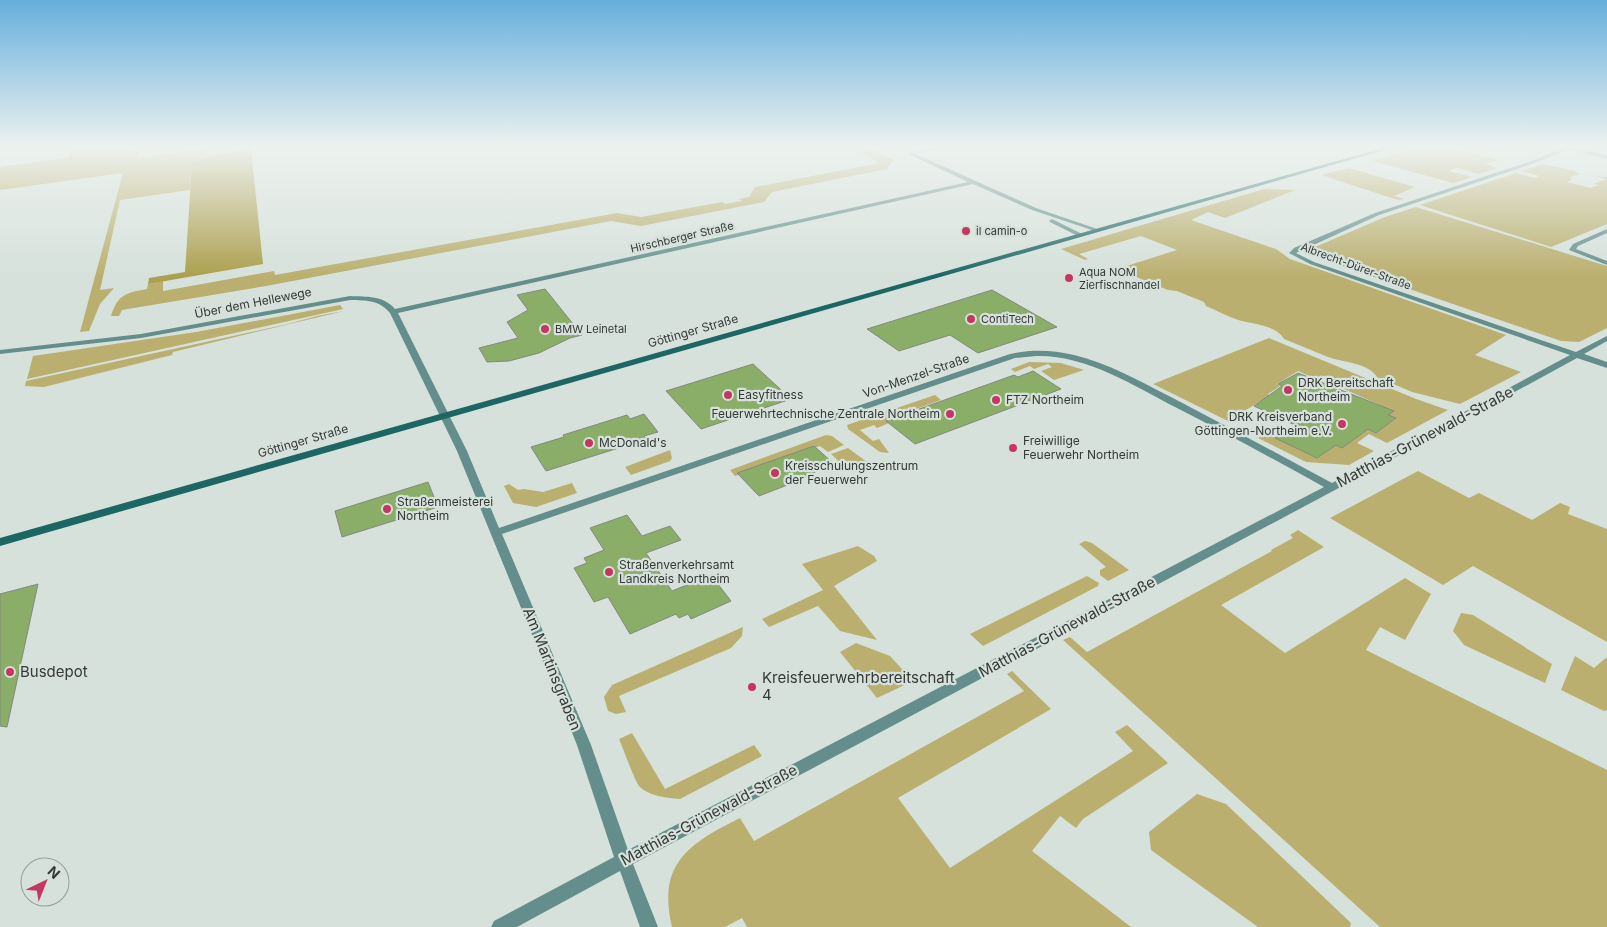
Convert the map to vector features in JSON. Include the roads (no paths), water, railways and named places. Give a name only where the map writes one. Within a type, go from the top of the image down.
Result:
[{"type":"main road","name":"Göttinger Straße","points":[[0,542],[1239,190]]},
{"type":"street","name":"Hirschberger Straße","points":[[393,312],[937,190]]},
{"type":"street","points":[[992,190],[1034,209],[1097,230]]},
{"type":"street","name":"Albrecht-Dürer-Straße","points":[[1448,190],[1377,214],[1296,249],[1292,253],[1312,263],[1577,355]]},
{"type":"street","points":[[1034,209],[1055,223],[1080,235]]},
{"type":"street","points":[[1607,231],[1575,245],[1572,250],[1607,263]]},
{"type":"street","name":"Über dem Hellewege","points":[[0,352],[141,336],[350,298],[378,300],[386,304],[393,312]]},
{"type":"street","points":[[393,312],[444,415]]},
{"type":"street","name":"Matthias-Grünewald-Straße","points":[[500,927],[623,860],[1008,659],[1607,338]]},
{"type":"street","name":"Von-Menzel-Straße","points":[[495,533],[1013,356],[1030,353],[1052,353],[1074,357],[1100,366],[1246,440],[1331,487]]},
{"type":"street","points":[[1577,355],[1607,365]]},
{"type":"street","name":"Am Martinsgraben","points":[[444,415],[462,450],[580,737],[623,860],[650,927]]},
{"type":"place","name":"il camin-o","points":[[966,231]]},
{"type":"place","name":"Aqua NOM Zierfischhandel","points":[[1069,278]]},
{"type":"place","name":"ContiTech","points":[[971,319]]},
{"type":"place","name":"BMW Leinetal","points":[[545,329]]},
{"type":"place","name":"DRK Bereitschaft Northeim","points":[[1288,390]]},
{"type":"place","name":"Easyfitness","points":[[728,395]]},
{"type":"place","name":"FTZ Northeim","points":[[996,400]]},
{"type":"place","name":"Feuerwehrtechnische Zentrale Northeim","points":[[950,414]]},
{"type":"place","name":"DRK Kreisverband Göttingen-Northeim e.V.","points":[[1342,424]]},
{"type":"place","name":"McDonald's","points":[[589,443]]},
{"type":"place","name":"Freiwillige Feuerwehr Northeim","points":[[1013,448]]},
{"type":"place","name":"Kreisschulungszentrum der Feuerwehr","points":[[775,473]]},
{"type":"place","name":"Straßenmeisterei Northeim","points":[[387,509]]},
{"type":"place","name":"Straßenverkehrsamt Landkreis Northeim","points":[[609,572]]},
{"type":"place","name":"Busdepot","points":[[10,672]]},
{"type":"place","name":"Kreisfeuerwehrbereitschaft 4","points":[[752,687]]}]
